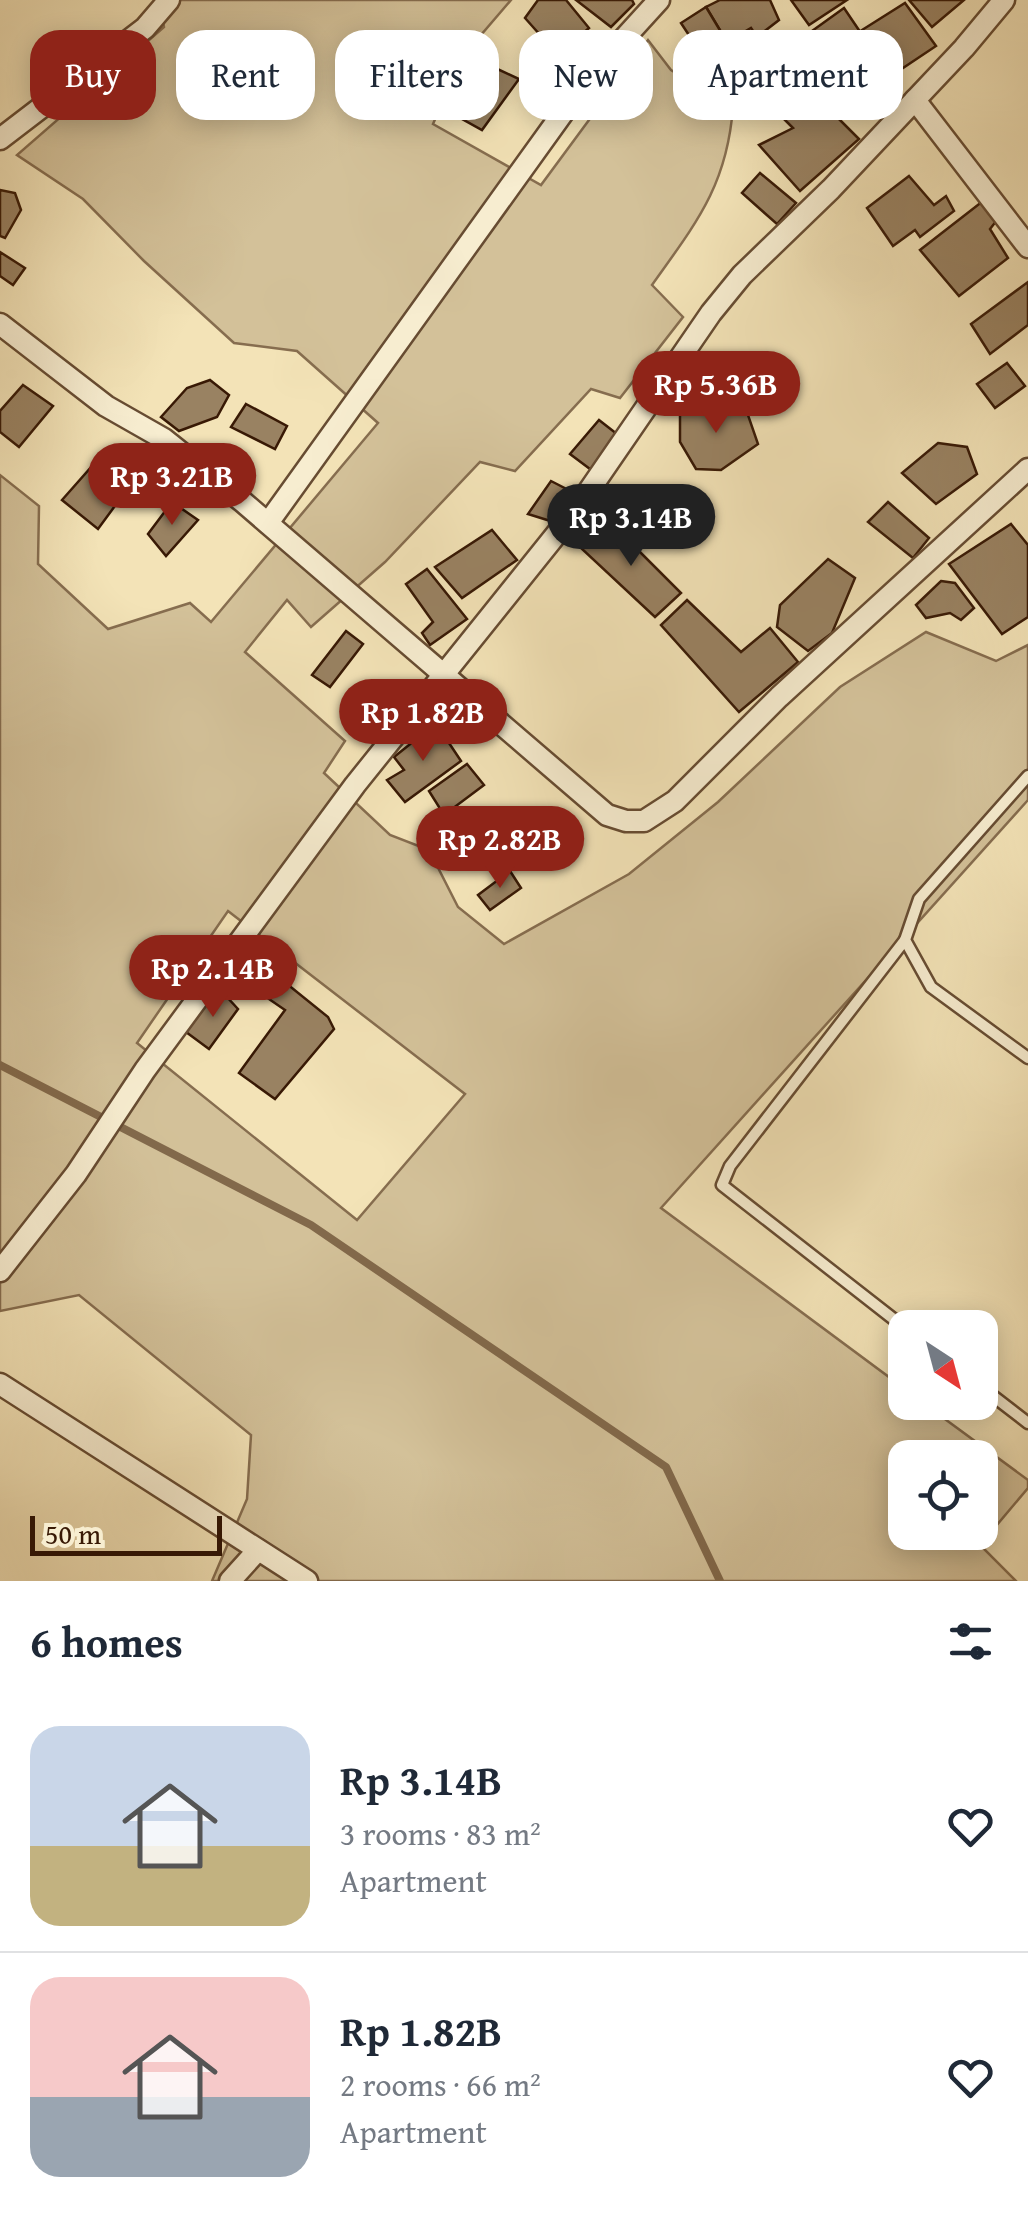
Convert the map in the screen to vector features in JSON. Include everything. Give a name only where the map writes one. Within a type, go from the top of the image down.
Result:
[{"type":"street","points":[[0,139],[146,28],[169,0]]},
{"type":"street","points":[[268,523],[588,78],[659,0]]},
{"type":"street","points":[[0,1271],[76,1174],[145,1070],[354,785],[575,511],[711,313],[742,276],[915,100],[1004,0]]},
{"type":"street","points":[[915,100],[1028,247]]},
{"type":"street","points":[[0,324],[106,406],[164,439],[446,673],[576,792],[607,814],[626,821],[644,821],[674,801],[779,697],[1028,469]]},
{"type":"street","points":[[0,1384],[307,1581]]},
{"type":"street","points":[[230,1581],[258,1550]]},
{"type":"lane","points":[[888,1315],[722,1186],[730,1166],[905,940],[919,900],[1028,776]]},
{"type":"lane","points":[[905,940],[931,987],[1028,1058]]},
{"type":"lane","points":[[998,1400],[1028,1423]]},
{"type":"shaded area","points":[[159,0],[511,0],[485,30],[335,30],[335,120],[435,120],[433,124],[541,185],[589,120],[653,120],[653,47],[673,71],[673,120],[732,120],[724,159],[707,202],[652,285],[683,317],[620,398],[591,389],[515,471],[480,462],[385,562],[311,627],[287,600],[245,652],[345,741],[324,773],[390,835],[429,850],[458,907],[504,944],[629,874],[718,802],[840,687],[926,632],[996,661],[1028,645],[1028,800],[661,1208],[888,1376],[888,1420],[946,1420],[973,1440],[888,1440],[888,1550],[985,1550],[1016,1581],[212,1581],[247,1499],[251,1435],[79,1295],[0,1311],[0,475],[39,506],[38,564],[108,629],[190,603],[211,622],[378,423],[297,351],[234,343],[83,199],[17,155],[57,120],[156,120],[156,34],[164,27]],"holes":[[[228,911],[465,1094],[357,1220],[137,1043]]]},
{"type":"shaded area","points":[[998,1458],[1028,1480],[1028,1488],[998,1524]]},
{"type":"building","points":[[538,0],[566,0],[589,28],[536,30],[525,18]]},
{"type":"building","points":[[576,0],[632,0],[634,4],[611,27]]},
{"type":"building","points":[[720,0],[770,0],[779,20],[766,30],[720,30],[706,7]]},
{"type":"building","points":[[791,0],[847,0],[809,25]]},
{"type":"building","points":[[909,0],[964,0],[932,27]]},
{"type":"building","points":[[905,3],[936,46],[903,68],[903,30],[862,30]]},
{"type":"building","points":[[706,7],[720,30],[686,30],[681,23]]},
{"type":"building","points":[[844,8],[859,30],[813,30]]},
{"type":"building","points":[[499,70],[519,79],[499,107]]},
{"type":"building","points":[[464,120],[489,120],[482,130]]},
{"type":"building","points":[[785,120],[840,120],[859,139],[800,191],[759,145],[793,128]]},
{"type":"building","points":[[760,173],[796,203],[777,224],[742,193]]},
{"type":"building","points":[[909,176],[934,205],[946,196],[954,211],[920,237],[915,230],[893,246],[867,208]]},
{"type":"building","points":[[0,190],[15,193],[21,210],[5,238],[0,236]]},
{"type":"building","points":[[983,201],[997,220],[990,229],[1008,258],[959,296],[920,250]]},
{"type":"building","points":[[0,252],[25,268],[13,285],[0,276]]},
{"type":"building","points":[[1028,282],[1028,325],[990,354],[971,324]]},
{"type":"building","points":[[1007,363],[1025,386],[995,408],[977,384]]},
{"type":"building","points":[[210,380],[229,395],[217,417],[179,431],[161,417],[187,388]]},
{"type":"building","points":[[23,385],[53,406],[19,447],[0,432],[0,411]]},
{"type":"building","points":[[723,401],[748,415],[758,444],[721,470],[696,469],[680,442],[680,415]]},
{"type":"building","points":[[246,404],[287,426],[275,449],[231,427]]},
{"type":"building","points":[[599,420],[622,438],[594,472],[570,454]]},
{"type":"building","points":[[938,443],[967,447],[977,474],[936,504],[902,473]]},
{"type":"building","points":[[101,456],[115,472],[107,490],[120,499],[98,529],[62,500]]},
{"type":"building","points":[[551,481],[580,496],[560,524],[528,514]]},
{"type":"building","points":[[172,502],[198,520],[166,556],[148,534]]},
{"type":"building","points":[[888,502],[929,538],[913,558],[868,522]]},
{"type":"building","points":[[608,520],[681,593],[655,617],[582,549]]},
{"type":"building","points":[[1011,524],[1028,545],[1028,617],[1002,634],[949,564]]},
{"type":"building","points":[[492,530],[517,560],[462,598],[435,567]]},
{"type":"building","points":[[828,559],[855,578],[832,633],[808,651],[777,627],[780,605]]},
{"type":"building","points":[[427,569],[467,619],[430,645],[422,633],[433,622],[406,584]]},
{"type":"building","points":[[941,581],[955,583],[974,608],[961,620],[950,613],[926,618],[916,605]]},
{"type":"building","points":[[687,600],[741,652],[770,628],[798,662],[739,712],[661,625]]},
{"type":"building","points":[[346,631],[363,644],[330,687],[312,675]]},
{"type":"building","points":[[429,729],[436,738],[443,734],[461,761],[405,802],[387,780],[404,770],[394,757]]},
{"type":"building","points":[[467,764],[484,785],[444,815],[429,791]]},
{"type":"building","points":[[510,871],[521,888],[490,910],[478,895]]},
{"type":"building","points":[[266,967],[328,1017],[334,1029],[275,1099],[239,1073],[285,1010],[250,986]]},
{"type":"building","points":[[215,993],[225,995],[238,1009],[209,1049],[186,1032]]},
{"type":"waterway","points":[[0,1065],[311,1225],[666,1467],[720,1581]]}]
